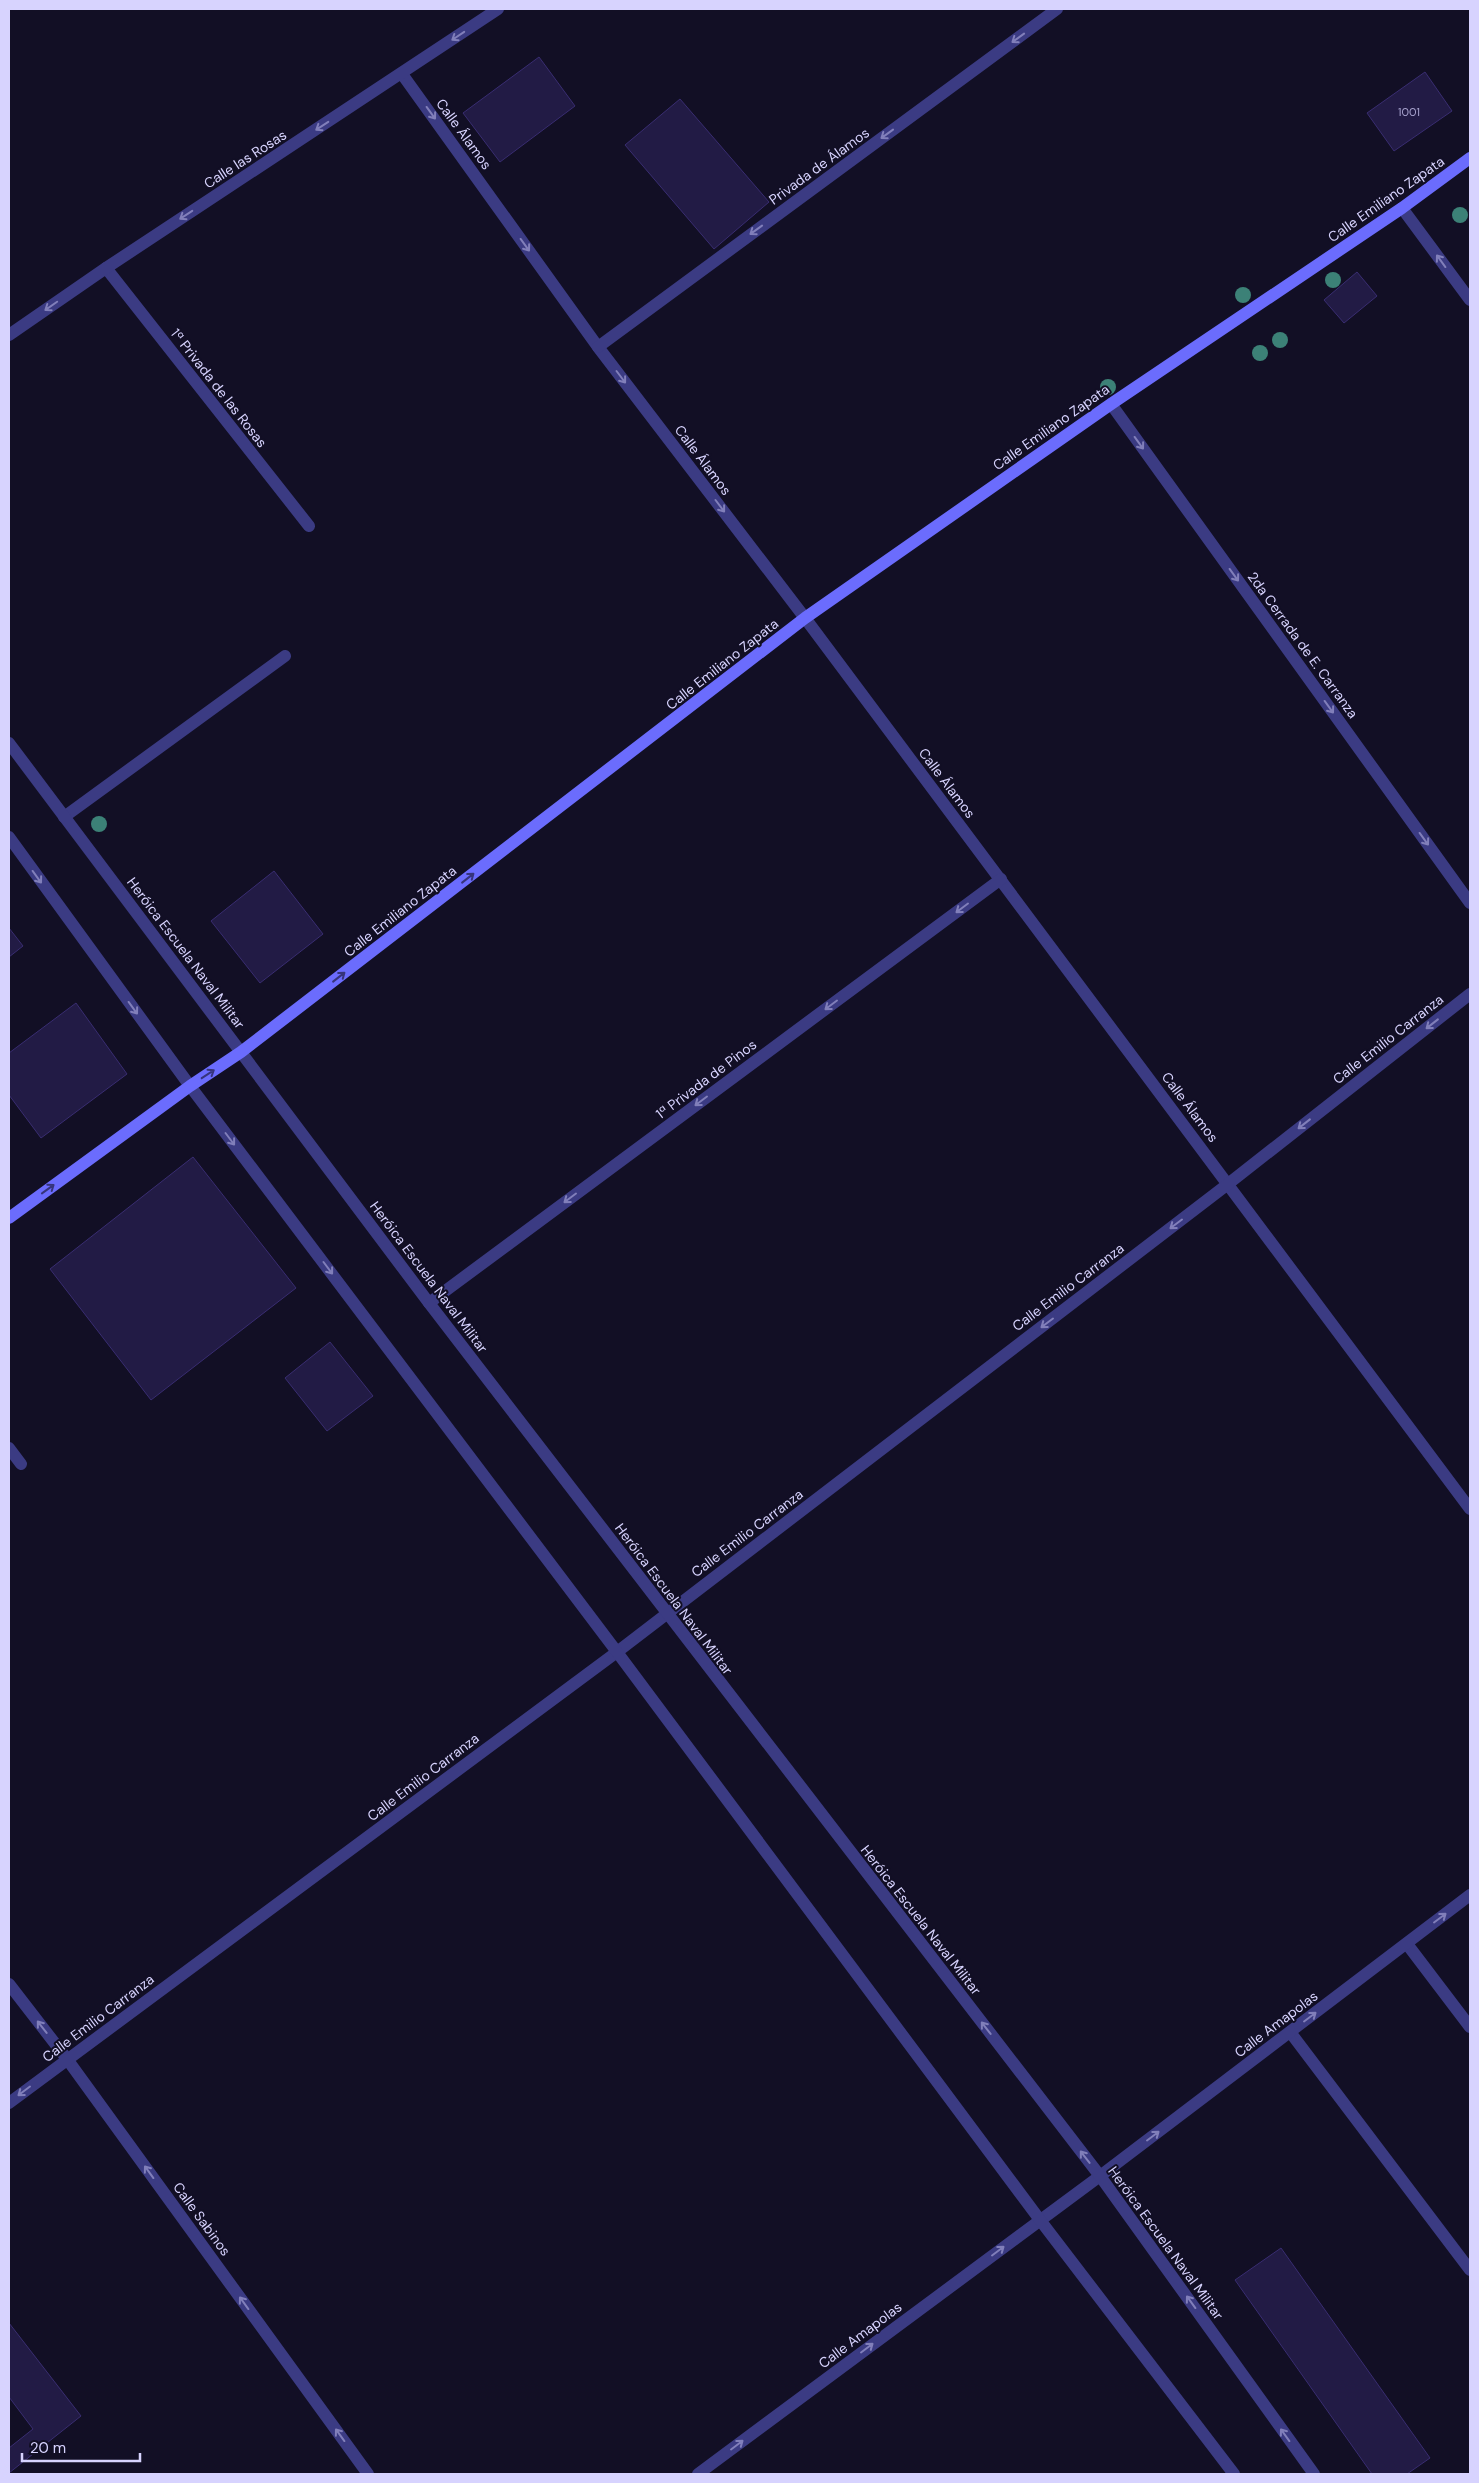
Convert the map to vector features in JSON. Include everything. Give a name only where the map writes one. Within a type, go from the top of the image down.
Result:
[{"type":"main road","name":"Calle Emiliano Zapata","points":[[9,1218],[190,1086],[241,1052],[805,618],[1111,404],[1402,208],[1470,158]]},
{"type":"street","name":"Calle las Rosas","points":[[9,335],[106,268],[498,9]]},
{"type":"street","name":"Privada de Álamos","points":[[598,347],[1057,9]]},
{"type":"street","name":"Calle Álamos","points":[[402,74],[598,347],[1001,879],[1470,1509]]},
{"type":"street","points":[[1402,208],[1470,300]]},
{"type":"street","name":"1ª Privada de las Rosas","points":[[106,268],[309,526]]},
{"type":"street","name":"2da Cerrada de E. Carranza","points":[[1111,404],[1470,903]]},
{"type":"street","points":[[64,817],[284,656]]},
{"type":"street","name":"Heróica Escuela Naval Militar","points":[[9,743],[429,1303],[666,1614],[1100,2176],[1314,2474]]},
{"type":"street","points":[[9,837],[190,1086],[617,1652],[1040,2220],[1234,2474]]},
{"type":"street","name":"1ª Privada de Pinos","points":[[429,1303],[1001,879]]},
{"type":"street","name":"Calle Emilio Carranza","points":[[9,2103],[617,1652],[1228,1184],[1470,994]]},
{"type":"street","points":[[9,1448],[21,1464]]},
{"type":"street","name":"Calle Amapolas","points":[[698,2474],[1100,2176],[1470,1895]]},
{"type":"street","points":[[1406,1944],[1470,2027]]},
{"type":"street","name":"Calle Sabinos","points":[[9,1984],[67,2059],[368,2474]]},
{"type":"street","points":[[1290,2032],[1470,2270]]},
{"type":"building","points":[[539,57],[575,106],[500,162],[463,113]]},
{"type":"building","points":[[1425,72],[1452,111],[1394,151],[1367,113]]},
{"type":"building","points":[[680,99],[769,202],[714,249],[625,145]]},
{"type":"building","points":[[1357,272],[1377,296],[1344,323],[1324,300]]},
{"type":"building","points":[[274,871],[323,934],[260,983],[211,921]]},
{"type":"building","points":[[9,928],[23,946],[9,957]]},
{"type":"building","points":[[76,1003],[127,1074],[41,1138],[9,1095],[9,1053]]},
{"type":"building","points":[[193,1157],[296,1288],[151,1400],[50,1269]]},
{"type":"building","points":[[330,1342],[373,1396],[327,1431],[285,1378]]},
{"type":"building","points":[[1281,2248],[1430,2458],[1407,2474],[1372,2474],[1235,2280]]},
{"type":"building","points":[[9,2323],[81,2416],[9,2473],[9,2448],[33,2429],[9,2397]]}]
